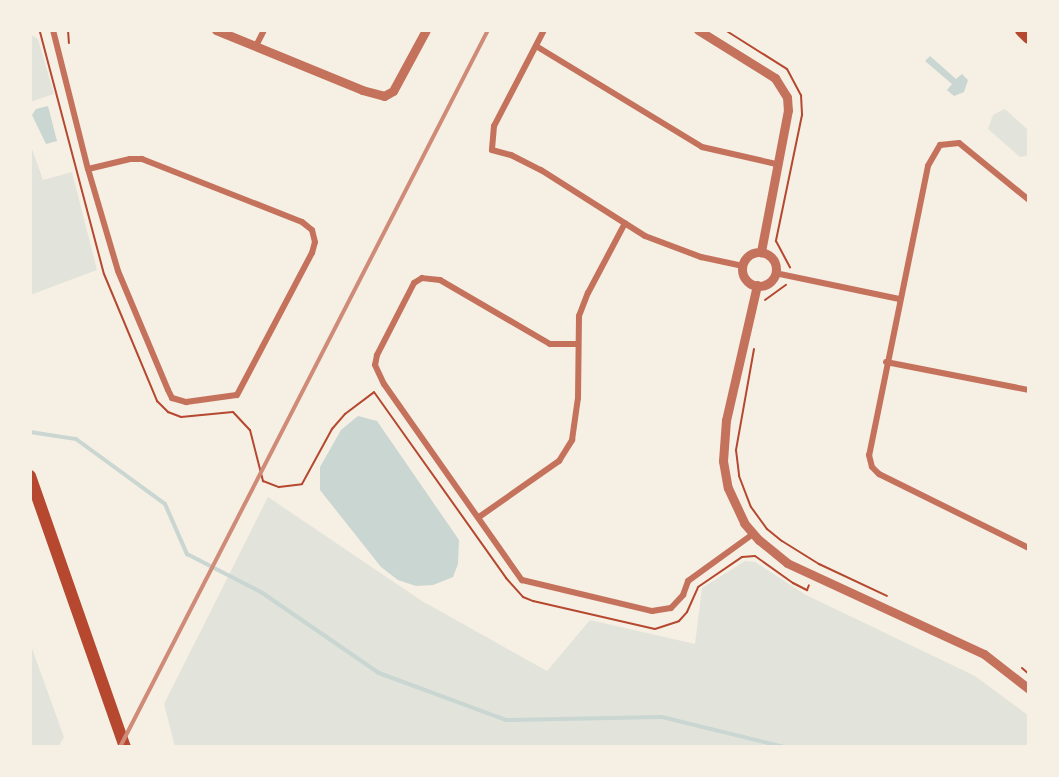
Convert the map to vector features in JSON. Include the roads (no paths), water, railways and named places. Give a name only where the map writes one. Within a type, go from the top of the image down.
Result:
[{"type":"highway","points":[[1022,30],[1029,37]]},
{"type":"main road","points":[[30,476],[125,747]]},
{"type":"street","points":[[53,30],[88,169],[118,271],[168,390],[172,398],[186,402],[230,398],[242,390],[312,253],[315,242],[312,230],[302,222],[142,159],[130,159],[88,169]]},
{"type":"street","points":[[216,30],[362,90],[384,96],[393,92],[400,82],[426,30]]},
{"type":"street","points":[[256,46],[264,30]]},
{"type":"street","points":[[544,30],[494,126],[492,150],[511,154],[541,170],[645,237],[672,249],[743,266]]},
{"type":"street","points":[[698,30],[776,78],[787,97],[788,110],[761,252]]},
{"type":"street","points":[[536,46],[702,147],[776,164]]},
{"type":"street","points":[[1029,200],[959,143],[940,145],[928,165],[868,455],[872,467],[879,474],[1029,548]]},
{"type":"street","points":[[479,518],[559,461],[572,440],[578,398],[579,316],[588,293],[625,223]]},
{"type":"street","points":[[757,285],[745,277],[743,266],[749,256],[761,252]]},
{"type":"street","points":[[757,285],[770,281],[775,273],[774,261],[761,252]]},
{"type":"street","points":[[775,273],[899,299]]},
{"type":"street","points":[[577,344],[550,344],[440,280],[422,278],[414,283],[377,355],[377,374],[522,579],[652,611],[670,609],[683,596],[688,580],[753,534]]},
{"type":"street","points":[[757,285],[726,420],[723,460],[731,495],[741,517],[753,534],[787,563],[984,654],[1029,689]]},
{"type":"street","points":[[886,362],[1029,390]]},
{"type":"waterway","points":[[30,432],[76,439],[165,504],[187,554],[261,592],[379,673],[506,720],[662,717],[784,747]]},
{"type":"railway","points":[[120,747],[488,30]]}]
